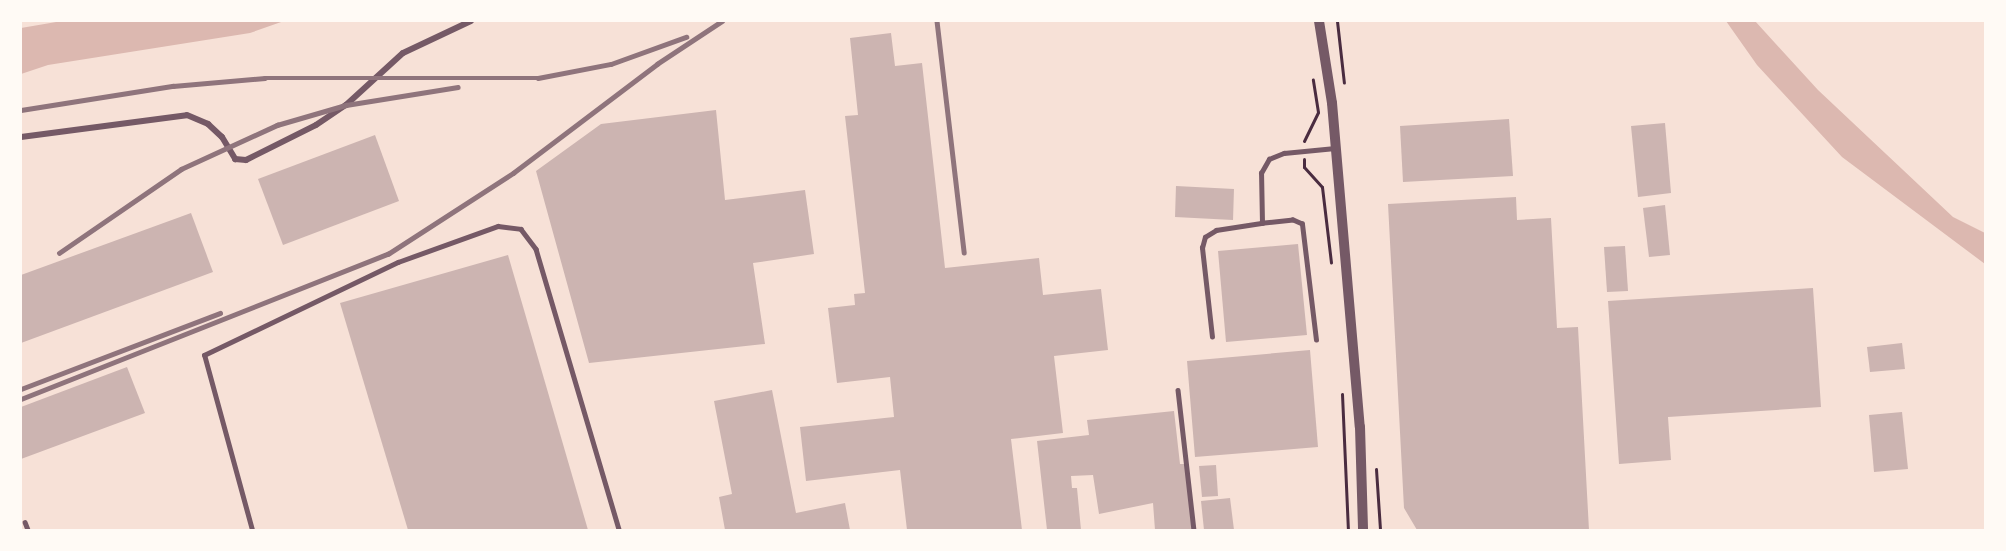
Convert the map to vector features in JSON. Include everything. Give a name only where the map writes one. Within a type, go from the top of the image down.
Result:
[{"type":"street","points":[[21,136],[188,115],[208,124],[222,136],[235,159],[246,160],[338,110],[404,52],[471,21]]},
{"type":"street","points":[[1319,21],[1335,148],[1360,427],[1363,530]]},
{"type":"lane","points":[[1262,223],[1261,173],[1269,159],[1335,148]]},
{"type":"lane","points":[[1212,337],[1202,248],[1205,237],[1216,230],[1293,220],[1302,224],[1316,340]]},
{"type":"lane","points":[[252,530],[204,355],[398,262],[498,226],[521,229],[536,249],[619,530]]},
{"type":"lane","points":[[1178,390],[1194,530]]},
{"type":"lane","points":[[25,522],[28,530]]},
{"type":"path","points":[[1311,67],[1318,112],[1304,136],[1304,167],[1322,187],[1332,271]]},
{"type":"path","points":[[1342,389],[1348,530]]},
{"type":"shaded area","points":[[62,21],[284,21],[250,33],[48,65],[21,74],[21,28]]},
{"type":"shaded area","points":[[1726,21],[1755,21],[1818,90],[1953,217],[1985,233],[1985,264],[1842,157],[1757,65]]},
{"type":"building","points":[[891,33],[895,66],[922,63],[945,268],[1039,258],[1043,295],[1101,289],[1108,350],[1054,356],[1063,433],[1011,439],[1022,530],[907,530],[900,470],[806,481],[800,427],[894,417],[890,377],[837,383],[828,308],[855,305],[854,294],[865,293],[845,116],[858,115],[850,38]]},
{"type":"building","points":[[716,110],[725,200],[805,190],[814,254],[753,263],[765,344],[589,363],[536,171],[601,124]]},
{"type":"building","points":[[1509,119],[1513,176],[1403,182],[1400,126]]},
{"type":"building","points":[[1665,123],[1671,193],[1638,197],[1631,126]]},
{"type":"building","points":[[375,135],[399,201],[283,245],[258,179]]},
{"type":"building","points":[[1176,186],[1234,189],[1233,220],[1175,217]]},
{"type":"building","points":[[1516,197],[1517,220],[1551,218],[1557,328],[1578,327],[1589,530],[1417,530],[1404,508],[1388,204]]},
{"type":"building","points":[[1665,205],[1670,255],[1649,257],[1643,208]]},
{"type":"building","points":[[191,213],[213,272],[21,343],[21,275]]},
{"type":"building","points":[[1298,244],[1307,335],[1226,342],[1218,251]]},
{"type":"building","points":[[1625,246],[1628,291],[1607,292],[1604,247]]},
{"type":"building","points":[[508,255],[588,530],[408,530],[340,303]]},
{"type":"building","points":[[1813,288],[1821,407],[1668,417],[1671,460],[1619,464],[1608,301]]},
{"type":"building","points":[[1902,343],[1905,369],[1870,372],[1867,347]]},
{"type":"building","points":[[1310,350],[1318,447],[1195,457],[1187,361]]},
{"type":"building","points":[[127,367],[145,413],[21,459],[21,407]]},
{"type":"building","points":[[772,390],[796,513],[845,503],[850,530],[725,530],[719,497],[732,494],[714,401]]},
{"type":"building","points":[[1174,411],[1180,464],[1185,464],[1192,530],[1155,530],[1153,503],[1099,514],[1093,475],[1071,476],[1072,488],[1077,488],[1081,530],[1047,530],[1037,441],[1089,435],[1087,420]]},
{"type":"building","points":[[1902,412],[1908,469],[1874,472],[1869,415]]},
{"type":"building","points":[[1216,465],[1218,496],[1202,497],[1199,466]]},
{"type":"building","points":[[1230,498],[1234,530],[1204,530],[1201,501]]},
{"type":"railway","points":[[21,399],[388,254],[513,173],[657,64],[722,21]]},
{"type":"railway","points":[[937,21],[964,252]]},
{"type":"railway","points":[[21,110],[173,86],[265,78],[538,78],[611,64],[686,37]]},
{"type":"railway","points":[[59,253],[181,169],[277,125],[346,105],[458,87]]},
{"type":"railway","points":[[21,389],[220,313]]}]
